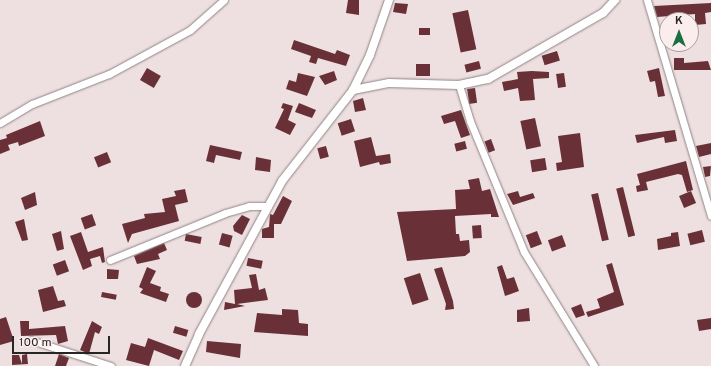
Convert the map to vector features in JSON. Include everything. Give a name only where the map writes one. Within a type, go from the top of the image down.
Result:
[{"type":"street","points":[[0,124],[32,104],[109,74],[190,30],[224,0]]},
{"type":"street","points":[[185,366],[282,181],[353,90],[370,54],[389,0]]},
{"type":"street","points":[[353,90],[389,83],[459,85],[488,80],[603,13],[615,0]]},
{"type":"street","points":[[647,0],[711,216]]},
{"type":"street","points":[[459,85],[470,121],[524,252],[594,366]]},
{"type":"street","points":[[110,260],[225,213],[249,206],[268,206]]},
{"type":"street","points":[[31,340],[110,366]]},
{"type":"building","points":[[348,0],[359,0],[359,15],[346,13]]},
{"type":"building","points":[[395,3],[408,4],[406,14],[393,12]]},
{"type":"building","points":[[711,3],[711,12],[705,13],[706,24],[699,25],[699,12],[659,12],[659,17],[657,17],[654,6]]},
{"type":"building","points":[[468,10],[476,49],[461,52],[452,13]]},
{"type":"building","points":[[419,28],[430,28],[430,35],[419,35]]},
{"type":"building","points":[[294,40],[335,54],[337,50],[350,55],[346,66],[318,58],[316,64],[309,62],[311,56],[291,49]]},
{"type":"building","points":[[557,51],[560,61],[545,65],[542,56]]},
{"type":"building","points":[[674,58],[684,58],[684,63],[708,61],[711,70],[674,70]]},
{"type":"building","points":[[479,61],[481,69],[466,72],[464,65]]},
{"type":"building","points":[[416,64],[430,64],[430,76],[416,76]]},
{"type":"building","points":[[147,68],[161,76],[154,88],[140,80]]},
{"type":"building","points":[[659,68],[665,96],[658,97],[655,81],[650,82],[647,71]]},
{"type":"building","points":[[334,71],[337,80],[325,85],[319,76]]},
{"type":"building","points":[[517,72],[549,72],[549,78],[533,79],[535,100],[520,101],[518,88],[504,91],[502,82],[518,79]]},
{"type":"building","points":[[298,73],[315,77],[307,96],[286,89],[289,80],[296,82]]},
{"type":"building","points":[[564,73],[566,87],[558,88],[556,74]]},
{"type":"building","points":[[475,88],[477,103],[469,104],[467,89]]},
{"type":"building","points":[[363,98],[366,110],[355,112],[353,101]]},
{"type":"building","points":[[283,103],[293,106],[288,120],[296,124],[290,135],[275,128],[284,109],[281,108]]},
{"type":"building","points":[[299,103],[316,110],[312,118],[295,112]]},
{"type":"building","points":[[461,110],[470,135],[461,138],[455,121],[444,124],[441,116]]},
{"type":"building","points":[[535,118],[541,146],[526,149],[520,121]]},
{"type":"building","points":[[351,119],[355,131],[342,136],[338,123]]},
{"type":"building","points":[[40,121],[45,136],[19,146],[18,142],[8,145],[10,150],[0,154],[0,140],[7,138],[6,135]]},
{"type":"building","points":[[675,130],[677,141],[665,143],[664,137],[637,143],[635,135]]},
{"type":"building","points":[[580,133],[584,167],[557,171],[556,163],[562,162],[558,136]]},
{"type":"building","points":[[371,137],[376,156],[390,154],[391,163],[380,165],[379,162],[360,167],[354,141]]},
{"type":"building","points":[[491,139],[495,150],[489,153],[484,141]]},
{"type":"building","points":[[465,141],[467,149],[456,151],[454,144]]},
{"type":"building","points":[[711,143],[711,154],[699,157],[696,146]]},
{"type":"building","points":[[210,145],[242,152],[240,160],[216,155],[214,163],[206,161]]},
{"type":"building","points":[[326,146],[329,157],[320,159],[317,148]]},
{"type":"building","points":[[107,152],[111,162],[98,167],[94,157]]},
{"type":"building","points":[[256,157],[271,160],[270,172],[255,170]]},
{"type":"building","points":[[545,158],[547,170],[532,172],[530,160]]},
{"type":"building","points":[[686,161],[693,190],[687,192],[682,175],[678,174],[646,182],[648,190],[637,192],[636,186],[640,185],[637,174]]},
{"type":"building","points":[[711,166],[710,176],[705,177],[703,167]]},
{"type":"building","points":[[479,178],[482,191],[490,189],[499,217],[491,217],[491,214],[455,216],[456,234],[459,234],[460,241],[469,240],[470,252],[465,256],[407,261],[397,212],[456,209],[455,190],[470,189],[468,180]]},
{"type":"building","points":[[623,187],[635,236],[628,237],[616,189]]},
{"type":"building","points":[[185,189],[188,202],[175,205],[179,221],[132,234],[128,243],[122,224],[145,218],[144,214],[165,212],[162,199],[176,196],[174,191]]},
{"type":"building","points":[[518,191],[520,197],[533,193],[535,198],[513,205],[507,194]]},
{"type":"building","points":[[691,191],[696,203],[684,208],[679,196]]},
{"type":"building","points":[[35,192],[37,205],[25,210],[21,198]]},
{"type":"building","points":[[598,193],[609,240],[602,241],[591,195]]},
{"type":"building","points":[[283,196],[292,201],[281,224],[274,224],[274,238],[262,238],[262,229],[269,227],[270,214],[273,215]]},
{"type":"building","points":[[92,214],[96,225],[85,229],[81,218]]},
{"type":"building","points":[[242,215],[250,219],[242,235],[234,231],[233,226]]},
{"type":"building","points":[[24,219],[28,240],[22,241],[15,222]]},
{"type":"building","points":[[481,225],[482,238],[473,239],[472,226]]},
{"type":"building","points":[[702,230],[705,242],[690,245],[687,234]]},
{"type":"building","points":[[61,231],[64,249],[57,251],[52,234]]},
{"type":"building","points":[[537,231],[542,244],[531,248],[526,235]]},
{"type":"building","points":[[81,232],[88,252],[103,247],[105,262],[102,263],[100,256],[90,259],[92,266],[83,270],[70,236]]},
{"type":"building","points":[[678,232],[680,246],[658,250],[657,239],[671,236],[671,233]]},
{"type":"building","points":[[222,233],[233,236],[230,247],[219,245]]},
{"type":"building","points":[[186,234],[202,237],[200,244],[185,241]]},
{"type":"building","points":[[562,235],[566,246],[552,251],[548,240]]},
{"type":"building","points":[[164,243],[167,250],[158,254],[160,259],[137,264],[134,256]]},
{"type":"building","points":[[248,258],[263,261],[261,269],[246,266]]},
{"type":"building","points":[[65,260],[69,271],[57,276],[53,264]]},
{"type":"building","points":[[612,263],[624,305],[588,317],[586,312],[600,308],[597,299],[614,292],[606,265]]},
{"type":"building","points":[[502,265],[507,279],[514,277],[519,291],[505,296],[497,267]]},
{"type":"building","points":[[147,267],[156,271],[150,283],[161,287],[160,291],[169,294],[166,302],[140,293],[143,289],[139,287]]},
{"type":"building","points":[[442,267],[453,301],[454,309],[445,310],[446,304],[434,269]]},
{"type":"building","points":[[107,269],[119,270],[118,279],[107,279]]},
{"type":"building","points":[[420,273],[429,300],[412,305],[404,278]]},
{"type":"building","points":[[256,274],[259,290],[265,288],[268,300],[237,304],[245,306],[224,310],[225,302],[235,304],[234,290],[252,288],[249,275]]},
{"type":"building","points":[[53,286],[58,301],[64,300],[66,306],[43,312],[38,290]]},
{"type":"building","points":[[102,292],[117,295],[116,300],[101,297]]},
{"type":"building","points":[[194,292],[201,297],[202,300],[197,307],[194,308],[187,303],[186,300],[191,293]]},
{"type":"building","points":[[581,304],[585,315],[576,318],[571,308]]},
{"type":"building","points":[[529,308],[530,321],[517,322],[517,310]]},
{"type":"building","points":[[282,309],[298,310],[299,323],[308,324],[308,336],[254,332],[257,313],[282,315]]},
{"type":"building","points":[[6,317],[14,341],[0,345],[0,319]]},
{"type":"building","points":[[711,318],[711,329],[699,331],[697,320]]},
{"type":"building","points":[[20,321],[29,321],[29,329],[65,326],[68,341],[58,344],[56,335],[21,336]]},
{"type":"building","points":[[92,321],[102,327],[99,334],[95,332],[89,354],[80,350]]},
{"type":"building","points":[[175,326],[188,330],[186,337],[173,333]]},
{"type":"building","points":[[148,338],[183,351],[179,360],[154,350],[149,366],[126,360],[131,343],[145,347]]},
{"type":"building","points":[[207,341],[241,344],[240,358],[206,352]]},
{"type":"building","points":[[27,354],[28,364],[12,365],[12,355],[19,355],[22,364],[22,355]]},
{"type":"building","points":[[59,354],[69,358],[66,366],[55,366]]}]
